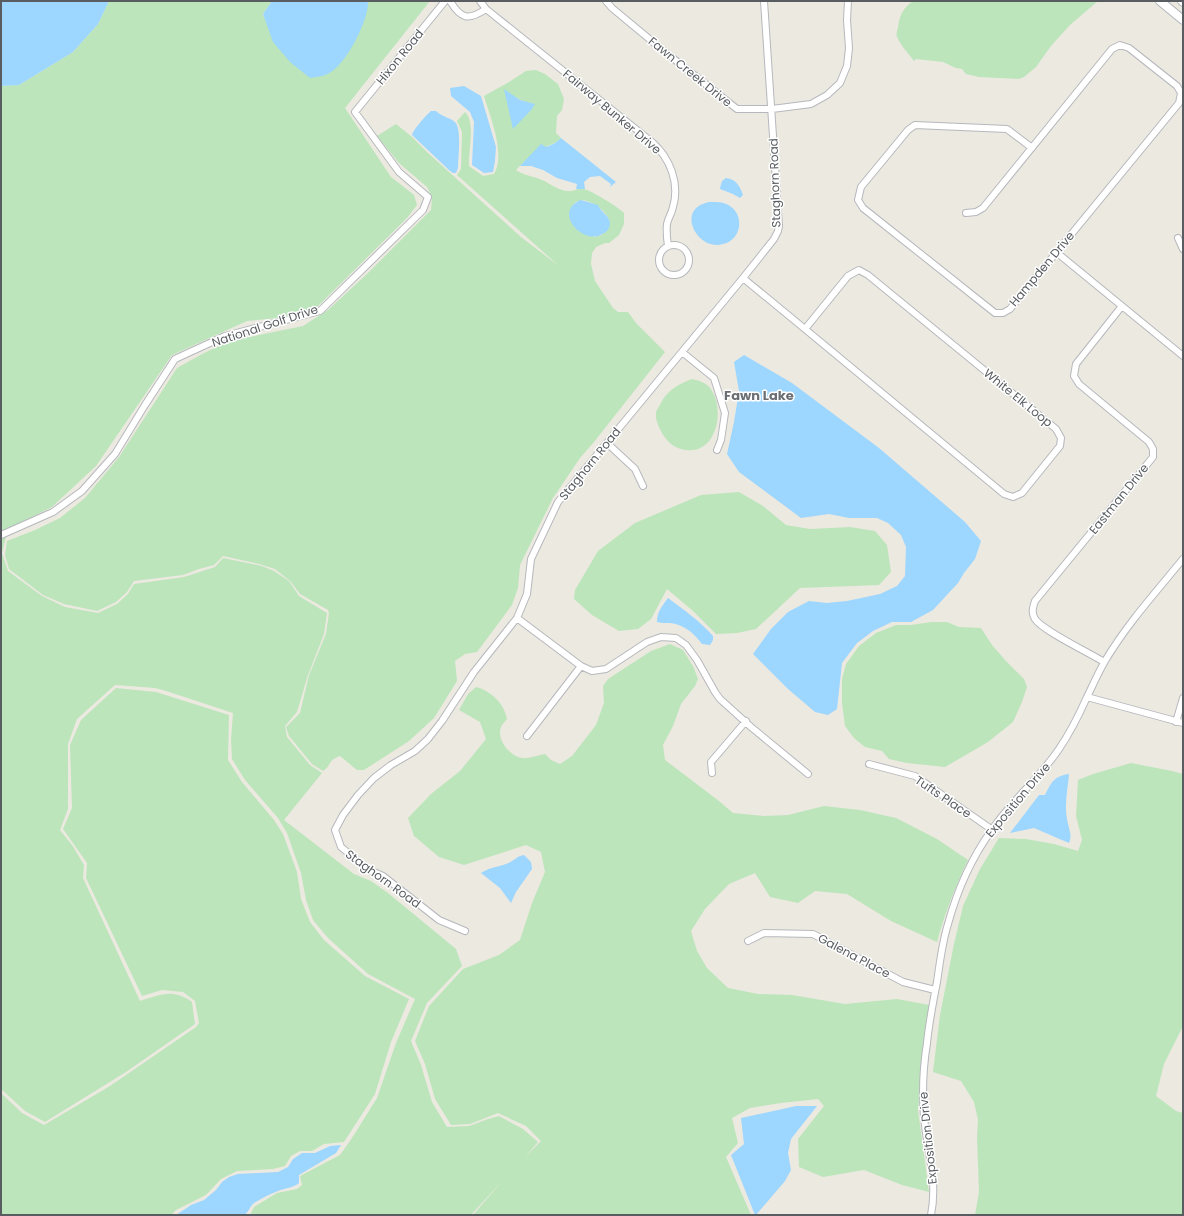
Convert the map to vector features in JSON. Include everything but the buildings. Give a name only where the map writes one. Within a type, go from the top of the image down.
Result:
[{"type":"main road","points":[[1160,1],[1183,20]]},
{"type":"street","name":"Hixon Road","points":[[355,112],[445,1]]},
{"type":"street","points":[[450,1],[456,11],[464,17],[474,16],[486,9]]},
{"type":"street","name":"Fairway Bunker Drive","points":[[480,1],[486,9],[652,142],[664,155],[673,175],[675,186],[674,206],[667,223],[668,246],[661,253],[659,258],[661,267],[669,274],[674,275],[683,272],[689,264],[688,254],[682,247],[672,245],[668,246]]},
{"type":"street","name":"Fawn Creek Drive","points":[[606,1],[636,28],[737,109],[772,109],[811,104],[827,95],[840,83],[847,66],[849,48],[847,20],[848,1]]},
{"type":"street","name":"Staghorn Road","points":[[465,931],[439,920],[383,876],[369,870],[341,848],[334,830],[358,795],[374,778],[391,765],[415,751],[428,739],[442,721],[474,672],[517,618],[527,594],[531,559],[558,502],[774,239],[779,226],[764,1]]},
{"type":"street","name":"Hampden Drive","points":[[966,213],[976,212],[982,208],[1032,148],[1112,49],[1120,46],[1129,48],[1177,86],[1180,93],[1179,103],[1010,309],[1003,313],[995,313],[863,208],[858,200],[861,187],[908,130],[915,125],[1007,129],[1032,148]]},
{"type":"street","name":"National Golf Drive","points":[[1,536],[53,512],[82,491],[115,454],[145,405],[176,359],[225,336],[320,311],[423,210],[428,197],[399,172],[355,112]]},
{"type":"street","points":[[1178,238],[1183,249]]},
{"type":"street","points":[[1056,252],[1183,356]]},
{"type":"street","name":"White Elk Loop","points":[[743,278],[1004,494],[1013,497],[1022,493],[1060,446],[1061,438],[1056,429],[868,275],[859,270],[848,276],[805,329]]},
{"type":"street","name":"Eastman Drive","points":[[1104,662],[1049,630],[1035,619],[1032,609],[1035,601],[1153,457],[1153,449],[1150,442],[1079,384],[1074,376],[1076,364],[1122,306]]},
{"type":"street","points":[[682,352],[714,378],[725,413],[721,440],[717,450]]},
{"type":"street","points":[[607,443],[635,469],[643,486]]},
{"type":"street","name":"Exposition Drive","points":[[931,1215],[933,1183],[924,1117],[923,1091],[926,1044],[943,945],[954,904],[971,863],[992,829],[1050,761],[1070,732],[1104,662],[1127,628],[1183,559]]},
{"type":"street","points":[[517,618],[581,666],[592,671],[606,668],[647,642],[661,637],[676,638],[686,645],[697,660],[720,699],[751,727],[808,774]]},
{"type":"street","points":[[527,736],[581,666]]},
{"type":"street","points":[[1087,697],[1183,724]]},
{"type":"street","points":[[1176,722],[1183,698]]},
{"type":"street","points":[[712,773],[711,762],[746,721]]},
{"type":"street","name":"Tufts Place","points":[[870,764],[915,776],[992,829]]},
{"type":"street","name":"Galena Place","points":[[748,940],[764,932],[813,934],[903,982],[935,990]]},
{"type":"green space","points":[[109,1],[272,1],[263,14],[264,18],[368,5],[368,1],[430,1],[345,108],[391,177],[414,195],[417,205],[407,218],[316,308],[290,317],[247,321],[172,355],[96,466],[52,507],[8,529],[2,553],[8,571],[42,596],[65,607],[98,613],[117,604],[128,594],[134,584],[184,577],[215,567],[223,558],[262,566],[274,571],[289,581],[299,596],[327,613],[324,634],[308,675],[297,712],[285,726],[287,737],[310,765],[322,773],[284,820],[354,874],[371,881],[388,893],[456,949],[462,966],[427,1003],[411,1041],[421,1065],[432,1102],[447,1127],[469,1126],[499,1116],[523,1129],[538,1142],[525,1157],[541,1141],[526,1126],[498,1113],[470,1124],[451,1125],[435,1099],[425,1064],[415,1041],[429,1006],[463,969],[499,955],[520,940],[532,903],[545,872],[541,852],[526,845],[464,865],[439,857],[414,836],[408,818],[431,794],[460,771],[486,739],[480,722],[459,710],[468,694],[476,687],[487,691],[496,698],[503,708],[507,719],[501,727],[500,737],[505,747],[509,751],[518,757],[523,758],[545,754],[551,760],[560,764],[572,756],[596,725],[604,703],[603,686],[608,679],[651,651],[670,644],[683,650],[693,666],[698,679],[695,686],[681,704],[673,726],[663,745],[665,760],[733,813],[764,816],[788,815],[824,806],[860,810],[896,818],[937,839],[968,860],[943,921],[937,942],[891,921],[847,894],[815,891],[798,903],[770,897],[755,873],[729,884],[705,909],[691,931],[697,951],[707,968],[728,988],[758,994],[792,995],[845,1004],[897,999],[929,1005],[918,1110],[929,1192],[902,1185],[864,1170],[823,1177],[799,1167],[798,1139],[824,1106],[818,1099],[750,1108],[732,1118],[738,1143],[726,1157],[751,1215],[473,1215],[503,1180],[471,1215],[250,1215],[254,1207],[277,1193],[297,1189],[302,1185],[300,1176],[340,1155],[377,1098],[396,1043],[415,999],[368,974],[328,938],[313,920],[306,900],[301,873],[287,833],[278,818],[245,780],[232,759],[231,740],[233,713],[155,688],[115,685],[77,719],[68,744],[68,809],[60,830],[72,845],[84,865],[83,878],[140,1001],[166,994],[178,995],[192,1002],[195,1024],[126,1072],[45,1122],[25,1111],[1,1089],[1,86],[19,85],[73,52],[98,24]]},
{"type":"green space","points":[[913,1],[1098,1],[1070,25],[1051,46],[1036,67],[1024,77],[1019,79],[979,77],[966,74],[962,69],[943,62],[916,59],[914,61],[897,37],[899,20],[902,13]]},
{"type":"green space","points":[[536,70],[545,74],[558,84],[564,99],[562,110],[557,116],[556,133],[561,138],[533,155],[516,170],[523,174],[542,180],[561,190],[587,190],[604,199],[624,213],[624,224],[619,235],[609,243],[596,247],[592,253],[591,264],[595,281],[613,308],[618,312],[628,312],[636,323],[665,352],[580,458],[553,498],[520,565],[518,588],[512,605],[477,652],[465,654],[455,661],[457,681],[434,718],[409,741],[364,770],[357,770],[340,756],[331,761],[328,767],[323,771],[312,764],[289,736],[286,727],[300,713],[309,675],[326,634],[329,613],[328,610],[300,594],[290,581],[275,569],[223,556],[214,565],[183,575],[134,581],[127,592],[116,602],[97,611],[64,604],[43,595],[9,569],[5,555],[7,541],[60,518],[85,498],[119,457],[177,368],[230,341],[303,326],[328,310],[368,273],[431,210],[432,197],[427,187],[399,163],[377,136],[396,124],[521,237],[559,266],[457,175],[461,169],[462,132],[457,121],[465,112],[470,123],[471,130],[469,166],[483,176],[494,174],[497,166],[498,146],[484,96],[526,71]],"holes":[[[516,97],[520,100],[534,104],[513,128]],[[584,200],[600,208],[609,219],[610,223],[602,235],[594,237],[570,209],[576,202]]]},
{"type":"green space","points":[[692,379],[704,383],[710,388],[716,400],[718,410],[715,430],[711,439],[705,445],[696,449],[686,450],[679,449],[666,439],[658,425],[656,413],[669,392],[682,383]]},
{"type":"green space","points":[[739,492],[763,506],[786,525],[810,529],[850,527],[875,531],[887,545],[891,572],[879,585],[800,588],[756,629],[737,633],[716,634],[693,611],[667,589],[651,619],[638,629],[619,631],[592,615],[574,599],[575,590],[598,551],[635,523],[701,495]]},
{"type":"green space","points":[[931,622],[947,622],[959,627],[981,628],[992,645],[1024,679],[1027,687],[1013,722],[988,742],[945,767],[907,763],[889,759],[882,751],[865,747],[854,738],[845,726],[842,703],[842,679],[846,664],[859,646],[876,633],[896,625],[911,625]]},
{"type":"green space","points":[[116,688],[156,692],[229,715],[228,760],[242,782],[274,820],[283,834],[297,872],[301,899],[310,922],[324,940],[365,976],[409,999],[391,1042],[375,1094],[344,1142],[324,1144],[312,1151],[300,1151],[291,1156],[285,1166],[273,1169],[237,1171],[221,1179],[206,1195],[176,1210],[171,1215],[1,1215],[1,1093],[22,1113],[44,1125],[110,1086],[196,1027],[199,1023],[195,1001],[183,992],[162,990],[142,996],[86,878],[87,863],[63,829],[72,808],[70,745],[81,720]]},
{"type":"green space","points":[[1131,763],[1183,774],[1183,1026],[1164,1064],[1156,1096],[1176,1111],[1183,1113],[1183,1215],[975,1215],[979,1192],[977,1138],[978,1120],[974,1102],[961,1081],[933,1072],[940,1015],[963,906],[980,869],[999,838],[1026,839],[1054,844],[1078,851],[1082,840],[1076,816],[1078,780]]},
{"type":"water","points":[[1,1],[109,1],[98,24],[73,52],[19,85],[1,86]]},
{"type":"water","points":[[272,1],[368,1],[365,19],[361,29],[344,59],[329,73],[310,78],[290,62],[273,42],[263,14]]},
{"type":"water","points":[[464,86],[481,96],[496,147],[493,172],[484,173],[472,165],[474,122],[470,112],[451,96],[450,88]]},
{"type":"water","points":[[504,89],[520,100],[535,104],[513,129]]},
{"type":"water","points":[[431,111],[436,111],[453,120],[457,126],[459,144],[458,168],[456,173],[450,171],[412,135],[417,126]]},
{"type":"water","points":[[561,138],[616,182],[610,187],[611,184],[600,176],[590,177],[584,182],[585,189],[576,189],[577,184],[557,178],[543,170],[531,166],[520,166],[541,144],[546,147],[554,144]]},
{"type":"water","points":[[726,178],[735,181],[739,186],[743,195],[740,198],[720,189],[722,181]]},
{"type":"water","points":[[581,200],[598,205],[607,216],[610,224],[605,232],[596,236],[588,236],[574,227],[570,220],[569,212],[573,205]]},
{"type":"water","points":[[709,202],[725,203],[735,210],[738,216],[739,227],[737,233],[729,242],[714,245],[705,242],[698,236],[694,229],[691,220],[693,213],[699,206]]},
{"type":"water","points":[[744,355],[792,383],[879,448],[965,522],[981,541],[975,559],[958,583],[933,610],[911,622],[892,622],[873,631],[857,643],[842,663],[837,709],[828,715],[815,712],[788,689],[753,654],[771,629],[788,612],[809,601],[827,603],[847,601],[880,594],[897,586],[905,576],[906,547],[901,535],[888,523],[877,518],[849,518],[829,514],[801,518],[739,472],[727,454],[739,391],[734,362]]},
{"type":"water","points":[[668,598],[686,611],[713,636],[713,640],[710,645],[702,644],[684,627],[670,623],[657,622],[659,612]]},
{"type":"water","points":[[1069,774],[1066,808],[1070,834],[1069,843],[1034,828],[1010,833],[1039,795],[1045,795],[1056,778]]},
{"type":"water","points":[[524,855],[531,862],[532,869],[516,892],[511,903],[500,888],[481,873],[508,863]]},
{"type":"water","points":[[796,1106],[817,1106],[791,1139],[788,1153],[791,1170],[785,1181],[755,1215],[731,1155],[744,1144],[741,1118]]},
{"type":"water","points":[[341,1145],[336,1153],[299,1175],[299,1183],[272,1193],[257,1201],[244,1215],[176,1215],[191,1205],[204,1200],[229,1177],[238,1174],[278,1172],[288,1167],[293,1159],[302,1153],[315,1153],[330,1146]]},
{"type":"district","name":"Fawn Lake","points":[[759,395]]}]
